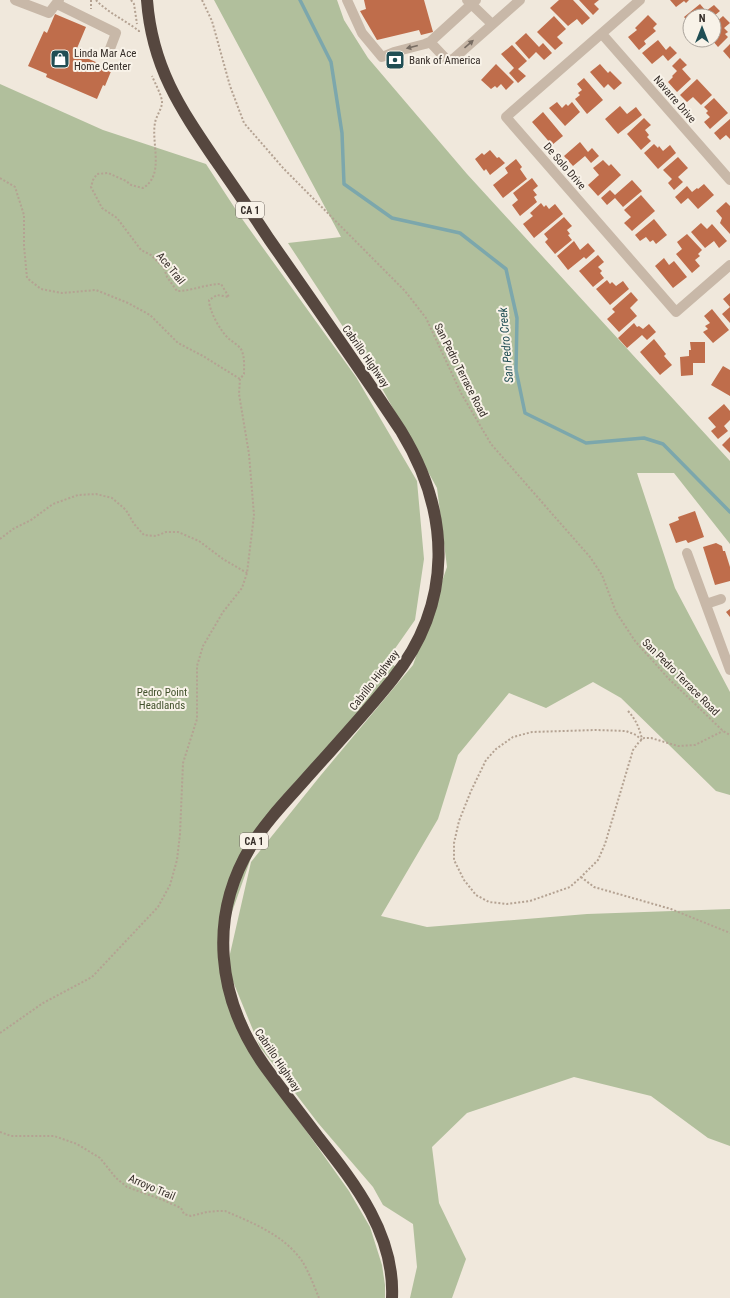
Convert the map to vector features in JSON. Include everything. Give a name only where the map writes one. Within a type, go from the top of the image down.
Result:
[{"type":"highway","name":"Cabrillo Highway","points":[[147,0],[150,24],[156,49],[166,79],[175,98],[206,147],[374,390],[405,438],[423,474],[436,520],[439,546],[436,583],[430,609],[416,644],[405,663],[392,680],[278,810],[255,841],[243,860],[234,883],[227,906],[223,931],[223,957],[227,984],[231,1001],[242,1029],[261,1061],[349,1177],[368,1206],[385,1244],[391,1274],[392,1298]]},
{"type":"street","points":[[15,0],[49,13],[58,2],[116,33],[108,54]]},
{"type":"street","points":[[347,0],[362,33],[382,57],[430,42],[471,1],[492,24]]},
{"type":"street","points":[[430,42],[446,59],[452,60],[520,0]]},
{"type":"street","name":"De Solo Drive","points":[[640,0],[506,117],[676,312],[730,265]]},
{"type":"street","name":"Navarre Drive","points":[[602,34],[730,180]]},
{"type":"street","points":[[687,553],[730,670]]},
{"type":"street","points":[[706,604],[721,599]]},
{"type":"path","points":[[96,0],[139,31]]},
{"type":"path","points":[[132,0],[140,38]]},
{"type":"path","name":"San Pedro Terrace Road","points":[[202,0],[212,21],[230,86],[244,123],[284,168],[404,291],[426,318],[461,393],[491,444],[590,557],[602,575],[616,612],[634,641],[668,678],[723,731],[730,735]]},
{"type":"path","name":"Ace Trail","points":[[0,1033],[43,1003],[92,977],[158,907],[170,885],[177,860],[180,834],[183,763],[197,719],[197,666],[203,646],[223,612],[242,588],[247,573],[254,514],[249,454],[239,394],[240,379],[244,374],[244,359],[241,349],[221,330],[209,306],[209,300],[217,295],[229,297],[221,284],[213,284],[177,291],[167,277],[164,268],[151,255],[141,250],[117,218],[102,208],[91,187],[97,174],[108,173],[143,188],[149,184],[154,175],[156,163],[155,124],[162,100],[150,72]]},
{"type":"path","points":[[0,178],[15,187],[24,215],[24,246],[27,278],[41,289],[62,293],[96,290],[128,303],[150,315],[178,343],[203,356],[240,379]]},
{"type":"path","points":[[0,539],[13,529],[31,520],[53,504],[78,495],[96,494],[112,498],[126,510],[134,524],[144,535],[156,536],[166,532],[178,532],[199,541],[223,559],[247,573]]},
{"type":"path","points":[[628,711],[639,726],[642,740]]},
{"type":"path","points":[[642,740],[636,734],[626,731],[596,730],[532,732],[514,736],[496,749],[486,760],[471,791],[459,820],[454,843],[454,860],[464,880],[476,895],[489,902],[508,904],[530,901],[570,887],[582,878],[598,860],[603,850],[633,750],[639,742],[642,740],[644,738],[652,738],[678,746],[695,745],[723,731]]},
{"type":"path","points":[[582,878],[594,887],[670,909],[730,933]]},
{"type":"path","name":"Arroyo Trail","points":[[0,1132],[11,1136],[54,1136],[77,1144],[100,1158],[116,1178],[127,1187],[181,1208],[184,1214],[191,1216],[207,1212],[225,1211],[270,1232],[286,1243],[303,1261],[319,1298]]},
{"type":"green space","points":[[214,0],[337,0],[344,20],[368,58],[467,174],[730,461],[730,544],[674,473],[637,473],[675,588],[730,692],[730,795],[716,791],[621,698],[593,682],[546,708],[509,693],[458,755],[438,819],[381,916],[427,927],[587,914],[730,909],[730,1146],[708,1138],[651,1096],[574,1077],[467,1113],[432,1147],[439,1203],[466,1259],[452,1298],[410,1298],[417,1267],[413,1224],[383,1205],[373,1187],[318,1123],[260,1047],[227,967],[251,862],[413,665],[447,567],[437,488],[374,374],[288,243],[341,237]]},
{"type":"green space","name":"Pedro Point Headlands","points":[[0,84],[103,130],[206,164],[240,216],[356,377],[417,481],[424,559],[415,620],[387,660],[401,671],[267,828],[251,858],[225,932],[226,977],[277,1090],[349,1191],[370,1227],[382,1265],[385,1298],[0,1298]]},
{"type":"building","points":[[364,0],[424,0],[433,32],[421,35],[419,30],[377,40],[360,11],[366,9]]},
{"type":"building","points":[[559,0],[573,0],[590,18],[582,25],[577,19],[568,26],[550,8]]},
{"type":"building","points":[[579,0],[599,0],[594,4],[599,9],[593,15]]},
{"type":"building","points":[[670,0],[689,0],[686,3],[684,1],[676,7]]},
{"type":"building","points":[[700,4],[703,8],[695,8]]},
{"type":"building","points":[[714,5],[717,8],[710,8]]},
{"type":"building","name":"Linda Mar Ace Home Center","points":[[55,14],[86,27],[75,53],[112,69],[105,86],[103,85],[97,99],[46,77],[47,74],[28,66],[44,31],[47,33]]},
{"type":"building","points":[[648,15],[657,24],[653,28],[656,31],[644,41],[646,44],[639,50],[628,37],[637,30],[635,28]]},
{"type":"building","points":[[554,16],[566,29],[557,37],[563,43],[555,50],[537,32]]},
{"type":"building","points":[[723,16],[730,23],[724,28],[728,32],[725,34],[728,37],[722,43]]},
{"type":"building","points":[[526,33],[539,47],[543,43],[552,53],[544,60],[536,52],[529,59],[515,43]]},
{"type":"building","points":[[658,40],[666,50],[670,46],[677,53],[668,61],[663,55],[652,64],[642,53]]},
{"type":"building","points":[[730,44],[730,59],[723,51]]},
{"type":"building","points":[[512,45],[527,61],[518,69],[526,76],[518,83],[509,73],[514,68],[501,54]]},
{"type":"building","points":[[680,58],[687,65],[682,69],[691,79],[677,92],[668,82],[677,71],[672,66]]},
{"type":"building","points":[[496,64],[514,82],[506,90],[501,84],[497,88],[495,86],[491,89],[481,80]]},
{"type":"building","points":[[600,64],[608,73],[610,71],[622,83],[614,90],[608,84],[604,88],[590,72]]},
{"type":"building","points":[[584,78],[603,100],[587,114],[575,99],[580,95],[578,93],[582,90],[577,84]]},
{"type":"building","points":[[697,79],[712,95],[701,105],[693,97],[687,102],[680,95]]},
{"type":"building","points":[[714,98],[728,113],[710,129],[704,122],[710,117],[706,113],[708,111],[704,107]]},
{"type":"building","points":[[557,102],[562,108],[566,104],[568,106],[572,102],[580,112],[565,126],[549,108]]},
{"type":"building","points":[[620,106],[627,114],[636,107],[642,115],[618,134],[605,119]]},
{"type":"building","points":[[543,112],[563,136],[552,145],[532,122]]},
{"type":"building","points":[[644,118],[651,125],[645,130],[649,135],[647,137],[651,141],[641,150],[627,134]]},
{"type":"building","points":[[730,119],[730,139],[726,135],[720,140],[714,133]]},
{"type":"building","points":[[580,142],[588,152],[592,148],[599,156],[591,163],[585,156],[573,166],[564,156]]},
{"type":"building","points":[[654,144],[658,148],[659,146],[663,151],[670,145],[676,153],[658,169],[644,153]]},
{"type":"building","points":[[490,150],[497,158],[499,157],[505,163],[490,175],[486,169],[484,171],[475,159],[482,153],[484,155]]},
{"type":"building","points":[[678,157],[688,168],[678,177],[683,182],[674,190],[668,183],[672,179],[663,170]]},
{"type":"building","points":[[516,159],[522,167],[520,169],[527,179],[503,198],[493,185],[508,173],[505,168]]},
{"type":"building","points":[[603,160],[609,166],[611,164],[621,175],[598,196],[588,185],[599,175],[593,168]]},
{"type":"building","points":[[532,178],[538,186],[533,190],[537,195],[534,197],[537,202],[520,216],[512,205],[518,200],[513,193]]},
{"type":"building","points":[[632,180],[642,191],[623,207],[615,198],[607,205],[601,198],[610,190],[615,195]]},
{"type":"building","points":[[704,184],[714,195],[698,209],[688,198],[681,204],[675,197],[687,186],[692,192]]},
{"type":"building","points":[[641,195],[655,211],[632,231],[624,223],[631,217],[624,210]]},
{"type":"building","points":[[726,202],[730,206],[730,234],[720,223],[722,218],[716,211]]},
{"type":"building","points":[[541,203],[544,207],[546,205],[549,209],[555,204],[563,214],[534,238],[523,224],[533,216],[530,213]]},
{"type":"building","points":[[564,217],[572,226],[567,230],[570,234],[568,235],[572,240],[555,254],[545,242],[548,239],[544,234]]},
{"type":"building","points":[[654,219],[667,235],[656,244],[653,240],[650,242],[646,237],[640,241],[635,235]]},
{"type":"building","points":[[701,223],[707,229],[712,224],[727,241],[719,248],[714,241],[705,248],[691,232]]},
{"type":"building","points":[[687,234],[702,250],[698,254],[700,256],[695,260],[700,266],[692,273],[676,254],[682,249],[677,242]]},
{"type":"building","points":[[574,241],[580,250],[588,243],[595,251],[586,259],[584,257],[568,270],[557,256]]},
{"type":"building","points":[[598,255],[604,262],[598,267],[602,271],[600,273],[604,278],[593,287],[579,271]]},
{"type":"building","points":[[664,258],[669,265],[674,261],[687,277],[673,288],[655,266]]},
{"type":"building","points":[[607,280],[610,284],[612,282],[616,286],[623,281],[629,289],[610,305],[596,289]]},
{"type":"building","points":[[631,292],[638,300],[630,308],[637,316],[619,332],[607,319],[615,312],[612,309]]},
{"type":"building","points":[[730,293],[730,307],[723,299]]},
{"type":"building","points":[[730,307],[730,323],[722,314]]},
{"type":"building","points":[[712,309],[729,330],[713,343],[703,332],[708,329],[705,326],[710,323],[704,316]]},
{"type":"building","points":[[634,323],[637,327],[639,326],[643,329],[649,324],[656,332],[647,340],[642,335],[627,348],[618,338]]},
{"type":"building","points":[[654,339],[666,354],[664,356],[672,365],[660,375],[640,352]]},
{"type":"building","points":[[690,342],[705,342],[705,363],[693,363],[693,375],[681,376],[680,357],[689,356],[689,350],[691,350]]},
{"type":"building","points":[[723,366],[730,370],[730,396],[711,385]]},
{"type":"building","points":[[724,404],[730,411],[730,420],[724,426],[728,431],[718,439],[711,431],[716,427],[708,418]]},
{"type":"building","points":[[730,437],[730,453],[722,445]]},
{"type":"building","points":[[695,511],[704,537],[688,543],[686,540],[676,543],[669,524],[679,520],[678,517]]},
{"type":"building","points":[[716,543],[722,546],[723,551],[725,551],[730,567],[730,581],[715,585],[703,547]]},
{"type":"building","points":[[730,609],[730,617],[726,612]]},
{"type":"waterway","name":"San Pedro Creek","points":[[300,0],[331,62],[342,133],[344,184],[392,218],[460,233],[506,269],[517,318],[516,370],[525,413],[586,443],[644,438],[663,444],[730,512]]},
{"type":"place","name":"Linda Mar Ace Home Center","points":[[60,59]]},
{"type":"place","name":"Bank of America","points":[[395,60]]}]
